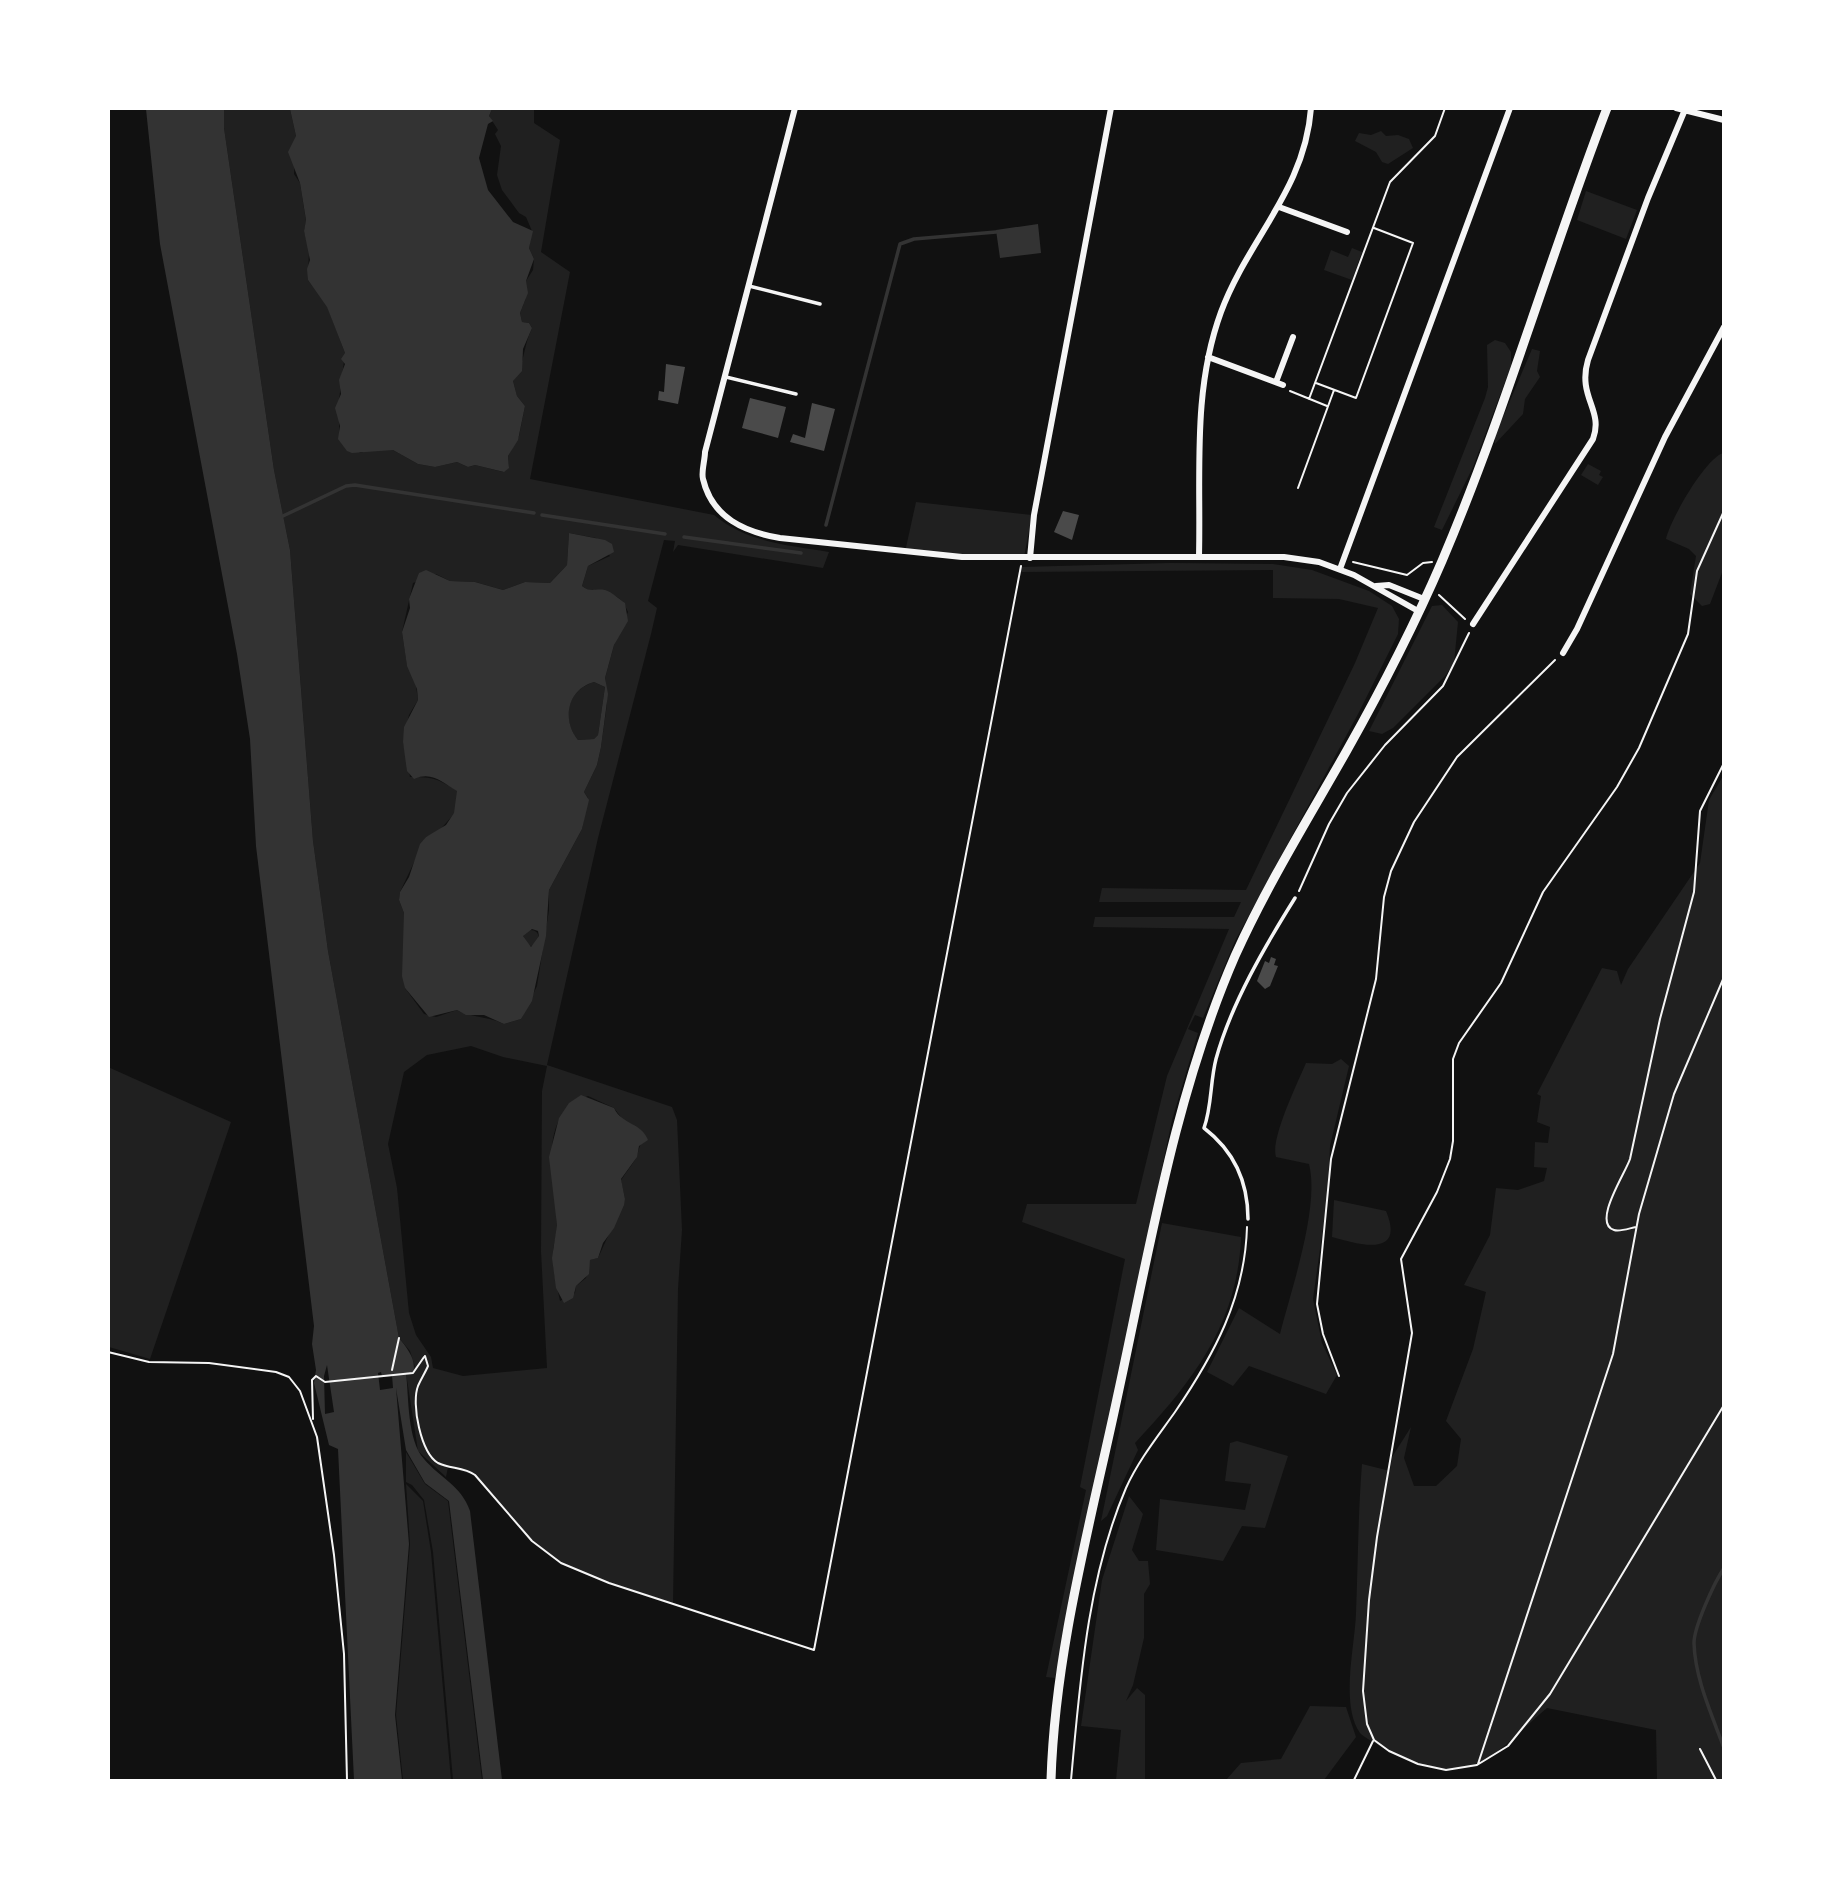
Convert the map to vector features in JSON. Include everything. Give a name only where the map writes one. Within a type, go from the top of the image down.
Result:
[{"type":"main road","points":[[1051,1780],[1057,1707],[1072,1614],[1154,1227],[1191,1080],[1244,936],[1362,723],[1440,565],[1509,391],[1607,108]]},
{"type":"street","points":[[794,108],[708,439],[703,480],[716,506],[727,519],[758,534],[904,553],[1026,558],[1284,556],[1340,569],[1418,611]]},
{"type":"street","points":[[1026,558],[1111,108]]},
{"type":"street","points":[[1199,556],[1199,431],[1208,357],[1236,278],[1279,207],[1300,166],[1311,108]]},
{"type":"street","points":[[1340,569],[1510,108]]},
{"type":"street","points":[[1676,108],[1724,120]]},
{"type":"street","points":[[1473,624],[1593,439],[1597,421],[1584,388],[1588,360],[1684,112]]},
{"type":"street","points":[[1279,207],[1347,232]]},
{"type":"street","points":[[1563,653],[1577,629],[1665,437],[1724,327]]},
{"type":"street","points":[[1208,357],[1279,383],[1293,337]]},
{"type":"street","points":[[1376,586],[1389,585],[1424,599]]},
{"type":"lane","points":[[749,286],[820,304]]},
{"type":"lane","points":[[726,377],[796,394]]},
{"type":"lane","points":[[1248,1219],[1248,1206],[1235,1160],[1204,1128],[1216,1061],[1225,1031],[1265,947],[1295,898]]},
{"type":"path","points":[[1309,399],[1390,181],[1435,136],[1445,108]]},
{"type":"path","points":[[1315,383],[1356,398],[1413,243],[1373,228]]},
{"type":"path","points":[[1279,383],[1328,406]]},
{"type":"path","points":[[1298,488],[1334,390]]},
{"type":"path","points":[[1724,511],[1698,571],[1688,634],[1639,748],[1617,787],[1548,884],[1502,983],[1459,1043],[1453,1059],[1453,1141],[1450,1159],[1437,1192],[1401,1259],[1412,1333],[1377,1537],[1369,1600],[1363,1691],[1367,1724],[1374,1740],[1389,1751],[1432,1768],[1462,1769],[1477,1765],[1508,1746],[1538,1712],[1724,1405]]},
{"type":"path","points":[[347,1780],[341,1615],[323,1471],[313,1421],[312,1380],[316,1376],[325,1382],[413,1373],[425,1356],[428,1366],[417,1387],[417,1397],[425,1450],[441,1464],[464,1469],[475,1475],[520,1528],[551,1557],[609,1583],[814,1650],[1026,558]]},
{"type":"path","points":[[1344,560],[1407,575],[1428,561],[1440,565]]},
{"type":"path","points":[[1295,898],[1338,808],[1385,745],[1443,686],[1457,664],[1473,624],[1460,617],[1440,599],[1441,588]]},
{"type":"path","points":[[1339,1376],[1322,1334],[1317,1304],[1331,1159],[1376,979],[1384,897],[1391,871],[1414,822],[1457,757],[1563,653]]},
{"type":"path","points":[[1637,1227],[1615,1230],[1609,1227],[1605,1222],[1605,1210],[1623,1180],[1630,1159],[1660,1018],[1694,892],[1700,811],[1724,763]]},
{"type":"path","points":[[1477,1765],[1613,1354],[1648,1180],[1678,1083],[1724,977]]},
{"type":"path","points":[[1071,1780],[1091,1612],[1113,1524],[1136,1469],[1205,1365],[1226,1325],[1243,1277],[1248,1219]]},
{"type":"path","points":[[392,1370],[399,1338]]},
{"type":"path","points":[[108,1352],[149,1362],[209,1363],[282,1374],[294,1382],[313,1421]]},
{"type":"path","points":[[1354,1780],[1374,1740]]},
{"type":"path","points":[[1700,1749],[1716,1780]]},
{"type":"shaded area","points":[[146,109],[224,109],[224,128],[274,470],[290,550],[313,841],[328,951],[399,1338],[414,1363],[413,1373],[406,1373],[414,1441],[430,1466],[456,1488],[470,1511],[502,1780],[483,1780],[449,1501],[425,1483],[406,1450],[396,1388],[409,1544],[395,1715],[402,1780],[354,1780],[338,1449],[329,1445],[314,1383],[314,1326],[256,846],[250,739],[237,654],[160,244]],"holes":[[[327,1365],[334,1412],[325,1414],[324,1376]],[[381,1372],[382,1376],[392,1375],[393,1388],[380,1390],[378,1373]]]},
{"type":"shaded area","points":[[224,109],[290,109],[296,136],[294,174],[300,183],[306,221],[304,231],[309,250],[308,280],[327,306],[345,353],[339,400],[339,436],[360,453],[374,449],[393,450],[418,464],[435,467],[457,462],[468,467],[475,465],[503,472],[509,467],[508,456],[519,436],[525,406],[517,396],[513,381],[532,328],[529,323],[522,322],[520,313],[526,298],[526,281],[533,270],[534,259],[529,248],[532,231],[526,217],[519,213],[502,190],[497,175],[501,146],[495,134],[498,130],[489,116],[492,109],[534,109],[534,123],[560,140],[541,252],[570,272],[530,479],[714,515],[741,532],[755,537],[829,552],[823,568],[678,545],[673,552],[675,541],[664,540],[648,601],[657,608],[598,838],[547,1065],[672,1107],[677,1120],[682,1230],[678,1289],[673,1604],[589,1576],[551,1557],[520,1528],[475,1475],[448,1467],[446,1477],[418,1451],[406,1373],[415,1367],[410,1351],[399,1338],[328,951],[313,841],[290,550],[274,470],[224,128]],"holes":[[[569,533],[596,538],[610,556],[588,566],[582,586],[619,598],[628,612],[614,645],[605,678],[607,704],[601,747],[597,765],[584,792],[588,798],[582,829],[549,890],[549,910],[537,986],[521,1019],[504,1024],[457,1010],[436,1017],[424,1014],[405,988],[404,913],[399,900],[400,892],[426,837],[437,833],[455,813],[458,791],[436,780],[410,777],[403,742],[409,715],[418,700],[415,679],[407,665],[402,632],[413,583],[436,574],[450,581],[475,582],[503,590],[525,582],[550,583],[567,565]],[[471,1046],[503,1057],[547,1066],[542,1091],[541,1251],[547,1368],[463,1376],[433,1368],[431,1357],[416,1335],[409,1313],[397,1188],[388,1144],[404,1072],[427,1055]],[[588,1096],[614,1108],[641,1143],[635,1160],[621,1180],[625,1199],[598,1258],[590,1260],[586,1278],[576,1286],[575,1293],[560,1301],[553,1263],[557,1226],[552,1152],[554,1134],[560,1118],[571,1105]]]},
{"type":"shaded area","points":[[290,109],[492,109],[489,116],[493,121],[488,124],[479,158],[488,190],[513,222],[533,231],[529,248],[534,259],[526,281],[528,293],[520,313],[522,322],[529,323],[532,328],[523,349],[522,371],[513,381],[517,396],[525,406],[518,440],[508,456],[509,468],[504,472],[475,465],[468,467],[457,462],[435,467],[418,464],[393,450],[352,453],[347,451],[338,439],[340,426],[335,408],[341,394],[339,380],[345,364],[341,359],[345,353],[327,307],[308,280],[310,260],[304,231],[306,220],[300,183],[288,152],[296,136]]},
{"type":"shaded area","points":[[1381,131],[1386,136],[1398,135],[1409,139],[1413,148],[1388,164],[1382,162],[1376,152],[1355,141],[1359,133],[1371,135]]},
{"type":"shaded area","points":[[1586,191],[1637,210],[1626,239],[1577,220]]},
{"type":"shaded area","points":[[1038,224],[1041,253],[1000,258],[996,230]]},
{"type":"shaded area","points":[[1352,248],[1362,252],[1352,280],[1324,270],[1331,250],[1348,257]]},
{"type":"shaded area","points":[[1495,340],[1505,343],[1511,352],[1511,366],[1473,467],[1442,530],[1434,527],[1485,398],[1488,387],[1487,345]]},
{"type":"shaded area","points":[[1532,349],[1540,351],[1537,371],[1540,377],[1525,399],[1523,414],[1495,444],[1495,436]]},
{"type":"shaded area","points":[[1723,453],[1723,570],[1710,604],[1702,606],[1690,594],[1696,556],[1689,549],[1666,539],[1689,491],[1707,466]]},
{"type":"shaded area","points":[[1588,464],[1601,471],[1599,475],[1603,477],[1598,485],[1581,475]]},
{"type":"shaded area","points":[[916,502],[1032,515],[1024,557],[905,552]]},
{"type":"shaded area","points":[[569,533],[605,540],[612,544],[614,552],[588,566],[582,586],[591,590],[608,591],[625,603],[628,621],[614,645],[605,678],[608,694],[601,747],[597,765],[584,792],[589,800],[582,829],[549,890],[546,936],[532,1001],[521,1019],[504,1024],[484,1015],[466,1015],[457,1010],[429,1017],[405,988],[402,976],[404,913],[399,900],[420,844],[426,837],[446,825],[454,813],[457,791],[432,777],[414,779],[407,771],[404,727],[418,700],[417,689],[407,666],[402,632],[410,608],[409,599],[419,573],[426,570],[450,581],[475,582],[503,590],[525,582],[550,583],[567,565]],"holes":[[[594,682],[605,687],[598,735],[594,739],[578,740],[570,723],[570,706],[578,691]],[[532,929],[538,931],[539,936],[531,947],[523,936]]]},
{"type":"shaded area","points":[[1170,563],[1273,564],[1312,570],[1369,591],[1392,606],[1399,619],[1398,634],[1358,714],[1235,941],[1203,1018],[1195,1015],[1188,1029],[1198,1033],[1172,1120],[1055,1678],[1046,1677],[1086,1490],[1080,1487],[1125,1259],[1022,1222],[1027,1204],[1136,1204],[1167,1076],[1229,929],[1093,927],[1095,917],[1234,917],[1241,902],[1099,902],[1102,888],[1246,890],[1355,663],[1378,608],[1339,599],[1273,598],[1273,570],[1020,572],[1021,567]]},
{"type":"shaded area","points":[[1442,605],[1458,622],[1454,663],[1445,676],[1393,728],[1382,734],[1369,731],[1432,606]]},
{"type":"shaded area","points":[[594,682],[605,687],[598,735],[594,739],[578,740],[568,715],[570,706],[578,691]]},
{"type":"shaded area","points":[[1723,776],[1723,1780],[1657,1780],[1656,1730],[1547,1708],[1485,1760],[1469,1767],[1430,1767],[1402,1757],[1363,1736],[1354,1721],[1350,1674],[1356,1613],[1362,1464],[1390,1471],[1392,1457],[1411,1427],[1404,1458],[1414,1486],[1436,1486],[1457,1466],[1461,1439],[1446,1421],[1473,1349],[1486,1292],[1464,1285],[1490,1235],[1496,1188],[1518,1190],[1544,1181],[1547,1168],[1534,1167],[1535,1142],[1548,1143],[1550,1127],[1537,1122],[1541,1096],[1537,1094],[1602,968],[1617,971],[1621,985],[1628,969],[1700,863],[1709,800]]},
{"type":"shaded area","points":[[531,930],[537,932],[537,944],[531,946],[525,944],[523,938],[525,932]]},
{"type":"shaded area","points":[[1341,1059],[1349,1066],[1330,1146],[1328,1192],[1313,1299],[1322,1343],[1337,1375],[1326,1394],[1249,1366],[1233,1386],[1207,1372],[1239,1308],[1280,1334],[1308,1225],[1311,1203],[1309,1164],[1276,1157],[1275,1149],[1281,1124],[1306,1063],[1332,1064]]},
{"type":"shaded area","points":[[108,1067],[231,1122],[150,1359],[109,1347]]},
{"type":"shaded area","points":[[581,1095],[614,1108],[621,1117],[641,1130],[648,1140],[639,1146],[637,1157],[621,1179],[625,1199],[614,1228],[603,1243],[598,1258],[590,1260],[589,1274],[576,1286],[573,1298],[564,1303],[556,1288],[552,1258],[557,1225],[549,1157],[559,1118],[569,1103]]},
{"type":"shaded area","points":[[1334,1200],[1386,1211],[1390,1236],[1376,1245],[1332,1237]]},
{"type":"shaded area","points":[[1162,1223],[1241,1237],[1238,1268],[1231,1297],[1208,1350],[1175,1397],[1135,1443],[1138,1450],[1107,1516],[1101,1521]]},
{"type":"shaded area","points":[[1237,1441],[1288,1456],[1265,1528],[1242,1526],[1223,1561],[1156,1550],[1160,1499],[1245,1510],[1251,1484],[1225,1481],[1230,1443]]},
{"type":"shaded area","points":[[406,1452],[425,1484],[448,1501],[482,1780],[453,1780],[433,1552],[424,1500],[412,1485],[406,1482]]},
{"type":"shaded area","points":[[406,1484],[423,1501],[431,1552],[451,1780],[403,1780],[396,1715],[410,1544]]},
{"type":"shaded area","points":[[1129,1496],[1143,1514],[1132,1550],[1139,1561],[1148,1561],[1150,1584],[1144,1594],[1144,1638],[1133,1685],[1126,1701],[1137,1688],[1145,1695],[1145,1780],[1116,1780],[1121,1730],[1081,1726],[1102,1580]]},
{"type":"shaded area","points":[[1310,1706],[1346,1707],[1356,1737],[1324,1780],[1226,1780],[1241,1763],[1281,1759]]},
{"type":"building","points":[[666,364],[685,367],[678,404],[658,400],[659,391],[664,392]]},
{"type":"building","points":[[750,398],[786,407],[778,438],[742,428]]},
{"type":"building","points":[[812,403],[835,409],[824,451],[790,442],[793,434],[805,438]]},
{"type":"building","points":[[1063,511],[1079,515],[1072,540],[1054,532]]},
{"type":"building","points":[[1271,957],[1276,959],[1274,965],[1278,966],[1270,986],[1265,989],[1257,981],[1265,961],[1269,963]]},
{"type":"waterway","points":[[826,525],[900,244],[914,239],[996,232]]},
{"type":"waterway","points":[[283,516],[346,486],[355,485],[534,513]]},
{"type":"waterway","points":[[542,515],[665,534]]},
{"type":"waterway","points":[[684,537],[801,553]]},
{"type":"waterway","points":[[1724,1568],[1705,1605],[1694,1643],[1701,1683],[1724,1748]]}]
